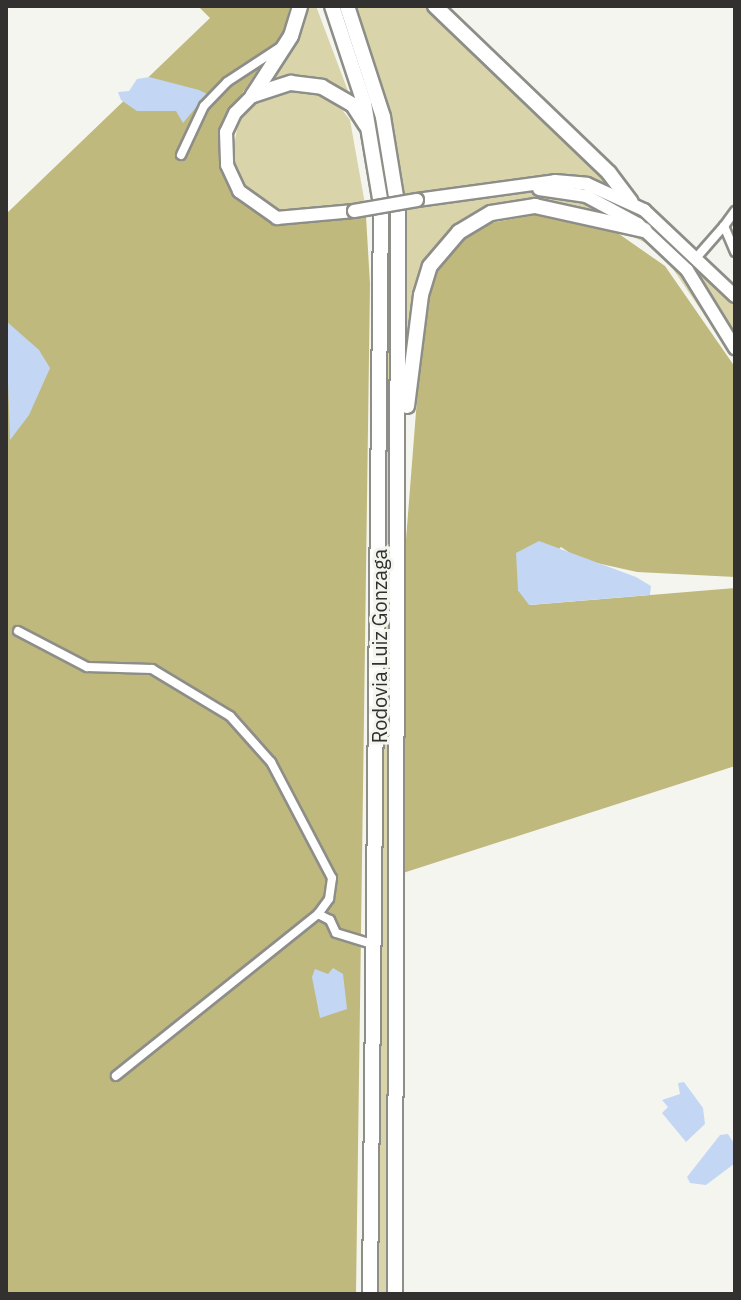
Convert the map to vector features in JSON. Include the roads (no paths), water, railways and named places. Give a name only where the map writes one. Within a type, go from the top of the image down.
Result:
[{"type":"highway","points":[[253,95],[286,43],[300,6]]},
{"type":"highway","name":"Rodovia Luiz Gonzaga","points":[[332,6],[371,134],[381,205],[370,1294]]},
{"type":"highway","name":"Rodovia Luiz Gonzaga","points":[[347,6],[394,165],[400,462],[395,1294]]},
{"type":"highway","points":[[435,6],[609,173],[631,202]]},
{"type":"highway","points":[[253,95],[291,83],[322,87],[353,105],[371,134]]},
{"type":"highway","points":[[400,462],[421,295],[430,266],[453,237],[491,213],[535,206],[576,211],[644,230]]},
{"type":"main road","points":[[253,95],[235,113],[226,132],[227,165],[239,191],[277,218],[354,211],[571,181],[631,202],[735,296]]},
{"type":"main road","points":[[524,187],[586,196],[644,230],[687,270],[735,348]]},
{"type":"street","points":[[181,155],[204,106],[227,82],[286,43]]},
{"type":"street","points":[[696,258],[735,211]]},
{"type":"street","points":[[724,226],[735,252]]},
{"type":"street","points":[[18,631],[87,667],[152,669],[234,720],[271,762],[330,869],[329,899],[318,914],[116,1076]]},
{"type":"street","points":[[318,914],[330,920],[336,933],[373,944]]},
{"type":"water","points":[[149,77],[207,94],[183,123],[176,111],[137,111],[121,100],[118,92],[129,91],[137,79]]},
{"type":"water","points":[[6,321],[39,350],[50,368],[29,415],[10,440]]},
{"type":"water","points":[[539,541],[636,577],[651,586],[650,595],[529,605],[518,590],[516,553]]},
{"type":"water","points":[[333,968],[343,974],[347,1009],[320,1018],[312,977],[315,969],[328,974]]},
{"type":"water","points":[[684,1082],[703,1108],[705,1124],[686,1142],[662,1113],[668,1107],[662,1100],[680,1094],[678,1083]]},
{"type":"water","points":[[728,1134],[735,1145],[734,1164],[706,1185],[690,1183],[687,1177],[720,1135]]}]
